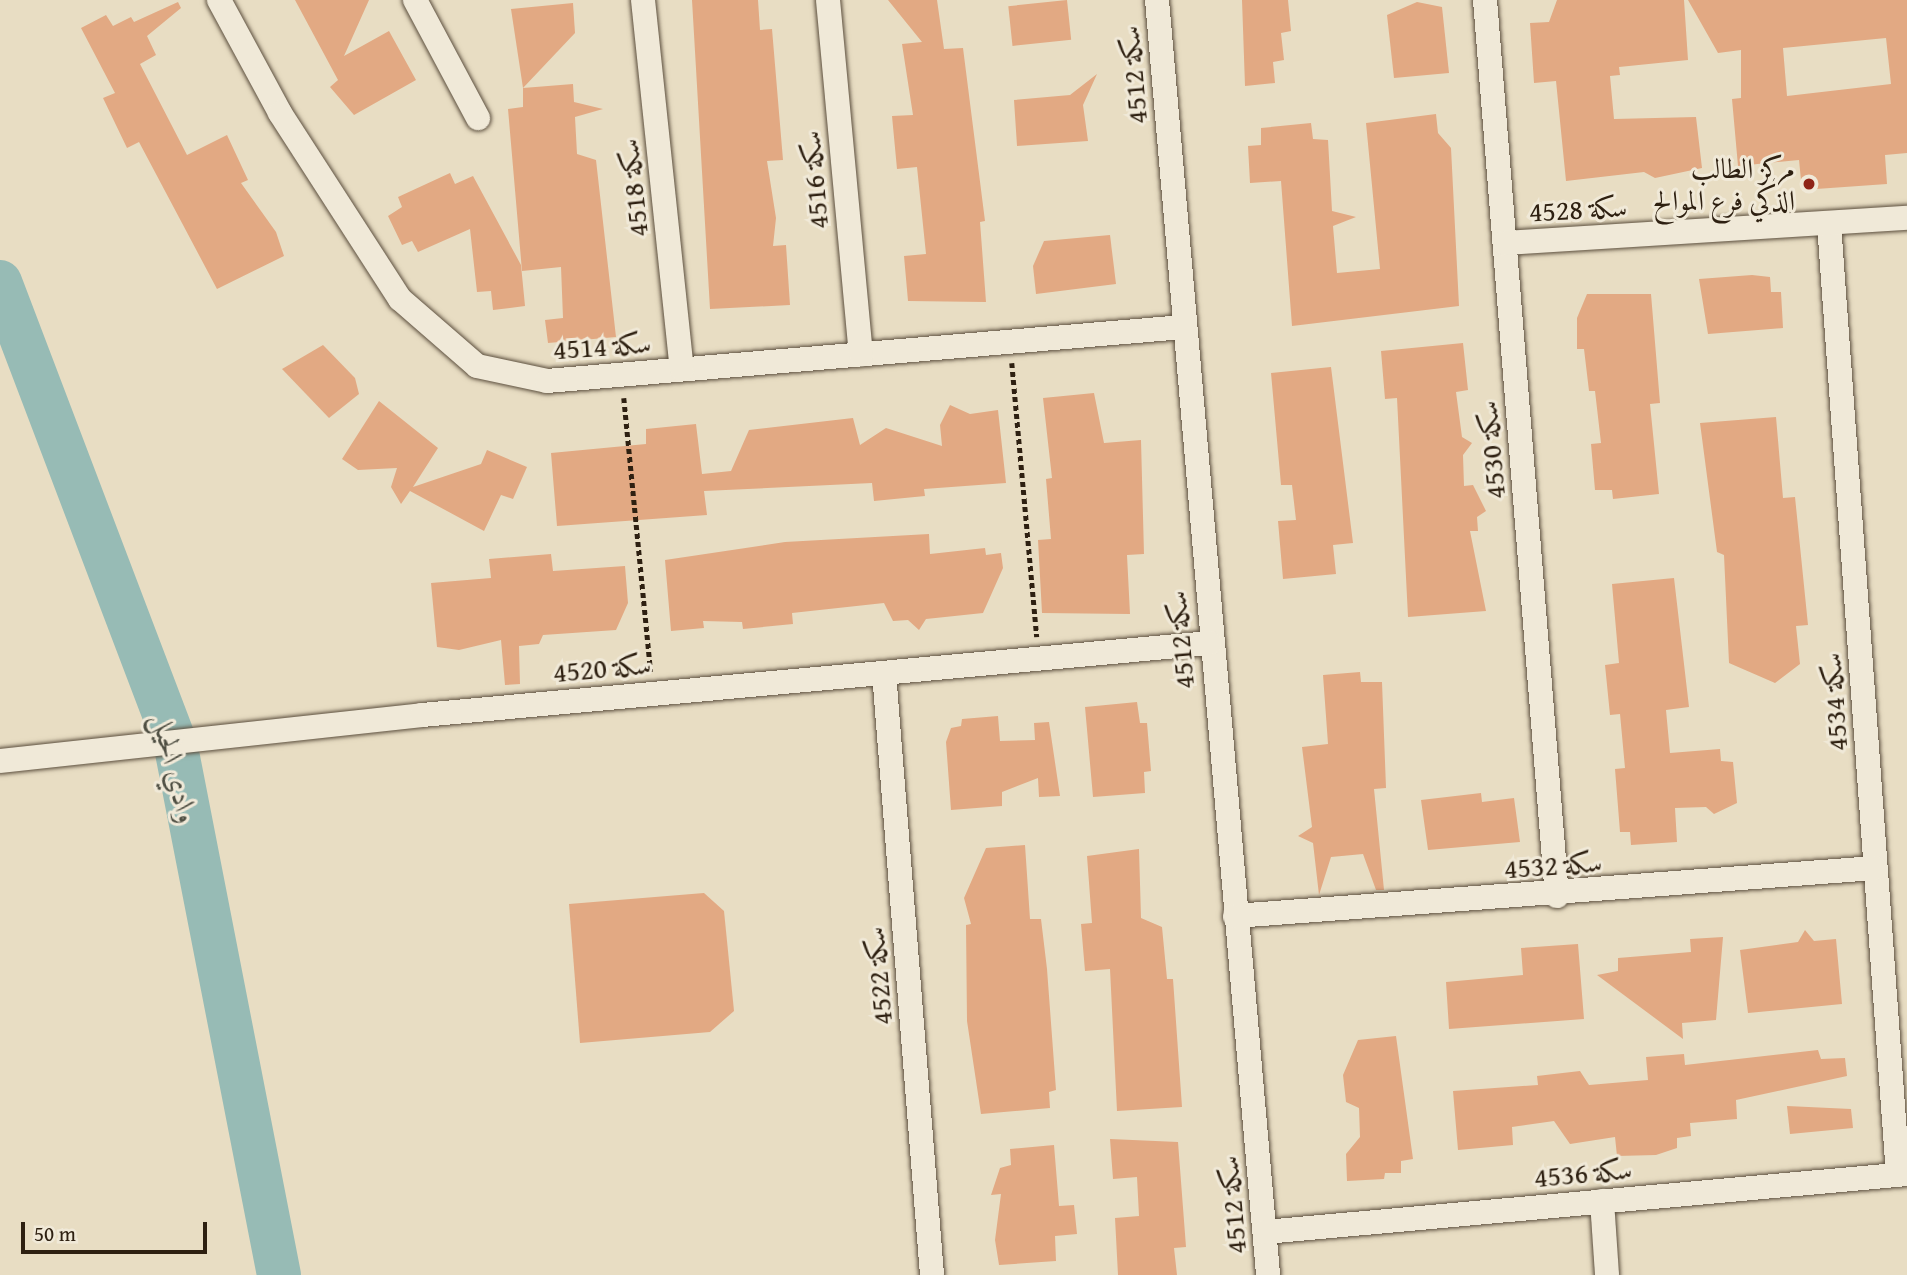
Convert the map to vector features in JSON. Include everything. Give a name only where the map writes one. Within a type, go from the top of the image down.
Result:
[{"type":"street","name":"سكة 4514","points":[[219,0],[280,113],[400,299],[477,366],[547,381],[1184,327]]},
{"type":"street","points":[[415,0],[478,118]]},
{"type":"street","name":"سكة 4518","points":[[643,0],[682,369]]},
{"type":"street","name":"سكة 4516","points":[[828,0],[860,355]]},
{"type":"street","name":"سكة 4512","points":[[1157,0],[1210,643],[1269,1275]]},
{"type":"street","name":"سكة 4530","points":[[1485,0],[1557,896]]},
{"type":"street","name":"سكة 4528","points":[[1505,243],[1907,218]]},
{"type":"street","name":"سكة 4534","points":[[1829,224],[1875,868],[1902,1174]]},
{"type":"street","name":"سكة 4520","points":[[0,761],[653,694],[1210,643]]},
{"type":"street","name":"سكة 4522","points":[[884,673],[932,1275]]},
{"type":"street","name":"سكة 4532","points":[[1235,916],[1557,896],[1875,868]]},
{"type":"street","name":"سكة 4536","points":[[1265,1232],[1902,1174]]},
{"type":"street","points":[[1602,1201],[1607,1275]]},
{"type":"path","points":[[1010,342],[1039,659]]},
{"type":"path","points":[[622,375],[653,694]]},
{"type":"building","points":[[295,0],[369,0],[344,56],[389,31],[416,80],[354,115],[330,87],[338,80]]},
{"type":"building","points":[[692,0],[758,0],[760,30],[772,29],[783,160],[767,161],[776,218],[773,246],[786,245],[790,305],[710,309]]},
{"type":"building","points":[[888,0],[937,0],[944,49],[963,48],[985,221],[980,222],[986,302],[908,301],[904,256],[926,254],[917,167],[897,169],[892,116],[913,115],[902,44],[922,42]]},
{"type":"building","points":[[1067,0],[1071,40],[1013,46],[1008,6]]},
{"type":"building","points":[[1242,0],[1288,0],[1291,31],[1281,33],[1284,60],[1273,62],[1275,83],[1245,86]]},
{"type":"building","points":[[1557,0],[1684,0],[1688,60],[1619,67],[1620,75],[1610,76],[1614,119],[1696,117],[1702,168],[1655,178],[1644,172],[1566,181],[1556,81],[1534,83],[1530,23],[1549,22]]},
{"type":"building","points":[[1688,0],[1907,0],[1907,153],[1885,155],[1887,184],[1802,190],[1799,160],[1738,166],[1732,99],[1741,98],[1741,50],[1718,53]],"holes":[[[1886,38],[1891,84],[1787,96],[1783,48]]]},
{"type":"building","points":[[178,2],[181,8],[147,36],[156,55],[140,64],[187,155],[227,135],[248,180],[241,183],[276,232],[284,256],[217,289],[139,142],[127,148],[103,98],[115,93],[81,28],[106,15],[113,26],[131,17],[134,22]]},
{"type":"building","points":[[1417,2],[1442,7],[1449,73],[1394,78],[1387,15]]},
{"type":"building","points":[[573,3],[575,33],[523,88],[511,9]]},
{"type":"building","points":[[1097,74],[1083,105],[1088,141],[1017,146],[1014,100],[1070,95]]},
{"type":"building","points":[[573,84],[574,102],[603,109],[575,117],[577,154],[596,160],[616,337],[548,343],[545,320],[563,318],[561,267],[522,271],[508,109],[523,107],[523,88]]},
{"type":"building","points":[[1436,114],[1438,133],[1451,148],[1459,306],[1292,326],[1281,181],[1250,183],[1248,146],[1261,145],[1261,128],[1311,123],[1313,139],[1328,140],[1332,211],[1356,217],[1333,226],[1337,273],[1380,269],[1366,123]]},
{"type":"building","points":[[450,173],[455,184],[473,176],[521,265],[525,306],[493,310],[491,291],[477,292],[470,229],[418,252],[412,241],[402,245],[388,216],[402,207],[398,197]]},
{"type":"building","points":[[1110,235],[1116,284],[1036,294],[1033,266],[1044,241]]},
{"type":"building","points":[[1752,275],[1770,277],[1771,292],[1781,292],[1783,328],[1708,334],[1699,279]]},
{"type":"building","points":[[1587,294],[1651,294],[1660,403],[1650,404],[1659,494],[1613,499],[1612,490],[1595,490],[1591,444],[1601,443],[1595,391],[1589,391],[1584,349],[1577,349],[1577,318]]},
{"type":"building","points":[[1463,343],[1468,390],[1456,392],[1462,437],[1472,443],[1463,455],[1464,486],[1473,485],[1486,511],[1477,517],[1478,531],[1470,531],[1486,611],[1408,617],[1397,398],[1385,399],[1381,351]]},
{"type":"building","points":[[323,345],[355,378],[359,394],[329,418],[282,369]]},
{"type":"building","points":[[1331,367],[1353,543],[1333,545],[1336,574],[1283,579],[1278,521],[1296,520],[1292,485],[1281,485],[1271,373]]},
{"type":"building","points":[[1094,393],[1104,443],[1141,440],[1144,554],[1127,555],[1130,614],[1042,613],[1038,540],[1051,539],[1046,479],[1052,478],[1043,398]]},
{"type":"building","points":[[379,401],[438,448],[413,487],[481,464],[487,450],[527,467],[513,499],[501,495],[484,531],[410,491],[401,504],[391,487],[397,468],[358,470],[342,459]]},
{"type":"building","points":[[950,405],[970,414],[998,410],[1006,483],[924,489],[925,496],[874,501],[872,483],[704,491],[707,515],[557,526],[551,453],[646,444],[646,429],[696,424],[702,474],[731,471],[749,430],[853,418],[860,445],[886,428],[942,446],[940,425]]},
{"type":"building","points":[[1776,417],[1783,498],[1795,497],[1808,625],[1796,626],[1800,664],[1775,683],[1729,663],[1724,555],[1717,552],[1700,423]]},
{"type":"building","points":[[929,534],[930,554],[985,548],[986,555],[1001,553],[1003,568],[983,613],[926,619],[919,630],[908,620],[893,621],[884,603],[792,613],[793,624],[743,629],[742,622],[703,621],[704,628],[671,631],[665,560],[785,542]]},
{"type":"building","points":[[551,554],[553,571],[625,566],[628,603],[616,630],[543,635],[539,644],[519,646],[520,684],[505,685],[501,640],[459,650],[437,647],[431,583],[491,578],[489,559]]},
{"type":"building","points":[[1674,578],[1689,707],[1666,710],[1670,753],[1720,749],[1721,761],[1733,762],[1737,803],[1714,814],[1706,807],[1675,808],[1677,842],[1631,845],[1630,832],[1620,832],[1615,769],[1625,768],[1620,714],[1610,715],[1605,665],[1619,663],[1612,584]]},
{"type":"building","points":[[1360,672],[1361,682],[1382,682],[1386,788],[1374,789],[1384,890],[1376,890],[1363,854],[1331,857],[1319,895],[1313,843],[1298,836],[1312,827],[1302,747],[1328,744],[1323,675]]},
{"type":"building","points":[[1137,702],[1140,723],[1147,723],[1151,771],[1144,772],[1145,793],[1093,797],[1085,707]]},
{"type":"building","points":[[998,716],[1000,741],[1035,740],[1034,723],[1049,722],[1060,796],[1039,797],[1038,778],[1002,792],[1002,806],[951,810],[946,742],[951,728],[961,726],[962,719]]},
{"type":"building","points":[[1481,793],[1482,802],[1514,798],[1520,842],[1428,850],[1421,800]]},
{"type":"building","points":[[1025,845],[1030,919],[1041,919],[1056,1090],[1049,1092],[1050,1108],[981,1114],[967,1021],[966,925],[971,924],[964,898],[986,848]]},
{"type":"building","points":[[1139,849],[1141,918],[1162,927],[1167,979],[1173,979],[1182,1107],[1117,1111],[1110,969],[1085,971],[1081,924],[1092,923],[1087,856]]},
{"type":"building","points":[[704,893],[724,911],[734,1011],[710,1032],[580,1043],[569,904]]},
{"type":"building","points":[[1805,930],[1814,941],[1836,939],[1842,1004],[1748,1013],[1740,950],[1798,942]]},
{"type":"building","points":[[1723,937],[1716,1020],[1682,1023],[1683,1039],[1597,975],[1618,971],[1618,958],[1691,952],[1690,939]]},
{"type":"building","points":[[1578,944],[1584,1019],[1449,1029],[1446,982],[1523,975],[1521,948]]},
{"type":"building","points":[[1396,1036],[1413,1159],[1401,1161],[1401,1173],[1385,1173],[1384,1179],[1347,1181],[1346,1154],[1360,1137],[1359,1108],[1346,1102],[1343,1075],[1358,1040]]},
{"type":"building","points":[[1818,1050],[1821,1059],[1845,1058],[1847,1076],[1736,1100],[1737,1119],[1690,1123],[1691,1136],[1677,1138],[1677,1148],[1656,1155],[1617,1156],[1615,1137],[1570,1144],[1554,1121],[1512,1127],[1513,1145],[1458,1150],[1453,1091],[1538,1085],[1537,1076],[1580,1071],[1589,1085],[1648,1080],[1646,1057],[1684,1054],[1685,1065]]},
{"type":"building","points":[[1787,1106],[1851,1109],[1853,1128],[1790,1134]]},
{"type":"building","points":[[1110,1139],[1178,1142],[1186,1247],[1174,1248],[1177,1275],[1118,1275],[1115,1218],[1139,1216],[1137,1177],[1113,1179]]},
{"type":"building","points":[[1054,1145],[1059,1206],[1074,1205],[1077,1234],[1055,1236],[1056,1261],[999,1265],[995,1240],[1001,1194],[991,1195],[1000,1168],[1011,1165],[1010,1149]]},
{"type":"waterway","name":"وادي الحيل","points":[[0,282],[175,742],[279,1275]]},
{"type":"place","name":"مركز الطالب الذكي فرع الموالح","points":[[1809,184]]}]
